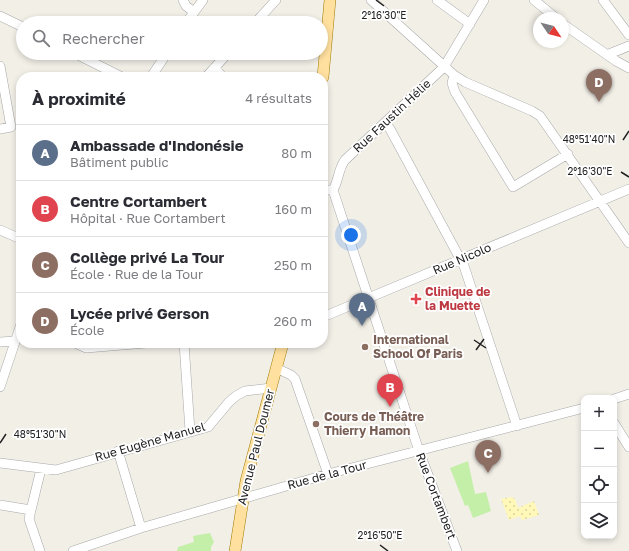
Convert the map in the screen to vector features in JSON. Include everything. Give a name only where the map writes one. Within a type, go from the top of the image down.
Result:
[{"type":"main road","points":[[328,19],[330,0]]},
{"type":"main road","points":[[323,72],[324,60]]},
{"type":"main road","name":"Avenue Paul Doumer","points":[[235,551],[242,499],[281,348]]},
{"type":"street","points":[[183,0],[186,6],[194,12]]},
{"type":"street","points":[[191,16],[203,0]]},
{"type":"street","points":[[261,16],[276,0]]},
{"type":"street","points":[[371,0],[454,75],[465,82],[532,111],[540,116],[626,235],[629,243]]},
{"type":"street","points":[[437,0],[470,24]]},
{"type":"street","name":"Rue Faustin Hélie","points":[[333,190],[337,184],[341,165],[444,67],[484,0]]},
{"type":"street","points":[[534,0],[549,12]]},
{"type":"street","points":[[603,0],[629,35]]},
{"type":"street","points":[[0,16],[16,24]]},
{"type":"street","points":[[569,28],[609,54],[616,61],[629,68]]},
{"type":"street","points":[[609,54],[629,46]]},
{"type":"street","points":[[88,60],[112,72]]},
{"type":"street","points":[[154,72],[162,60]]},
{"type":"street","points":[[210,72],[221,60]]},
{"type":"street","points":[[0,66],[11,127],[0,129]]},
{"type":"street","points":[[214,68],[218,72]]},
{"type":"street","points":[[454,75],[452,83],[455,92],[513,187],[568,154]]},
{"type":"street","points":[[385,123],[390,128],[461,259],[517,426]]},
{"type":"street","name":"Rue Nicolo","points":[[328,315],[629,189]]},
{"type":"street","points":[[328,190],[333,190]]},
{"type":"street","name":"Rue Cortambert","points":[[333,190],[419,451],[457,551]]},
{"type":"street","points":[[0,230],[16,237]]},
{"type":"street","points":[[0,387],[16,338]]},
{"type":"street","points":[[0,342],[15,341]]},
{"type":"street","points":[[184,348],[190,431]]},
{"type":"street","points":[[276,368],[291,375],[295,379],[328,474]]},
{"type":"street","name":"Rue Eugène Manuel","points":[[0,463],[56,470],[118,451],[210,426],[228,402],[236,396],[245,391],[271,388]]},
{"type":"street","points":[[617,398],[629,394]]},
{"type":"street","name":"Rue de la Tour","points":[[73,551],[141,528],[328,474],[581,409]]},
{"type":"street","points":[[617,428],[629,447]]},
{"type":"street","points":[[118,451],[141,528]]},
{"type":"street","points":[[40,551],[29,519],[41,469]]},
{"type":"street","points":[[0,505],[31,510]]},
{"type":"green space","points":[[468,461],[475,494],[486,492],[491,511],[473,518],[468,505],[465,506],[450,468]]},
{"type":"green space","points":[[210,533],[214,542],[211,547],[211,551],[177,551],[178,547],[194,542],[193,536]]},
{"type":"sand","points":[[512,497],[515,499],[518,508],[534,501],[539,515],[522,520],[520,516],[509,520],[501,499]]},
{"type":"place","name":"Lycée privé Gerson","points":[[599,102]]},
{"type":"place","name":"Clinique de la Muette","points":[[416,299]]},
{"type":"place","name":"Ambassade d'Indonésie","points":[[362,326]]},
{"type":"place","name":"International School Of Paris","points":[[365,347]]},
{"type":"place","name":"Centre Cortambert","points":[[390,407]]},
{"type":"place","name":"Cours de Théâtre Thierry Hamon","points":[[316,424]]},
{"type":"place","name":"Collège privé La Tour","points":[[488,473]]}]
